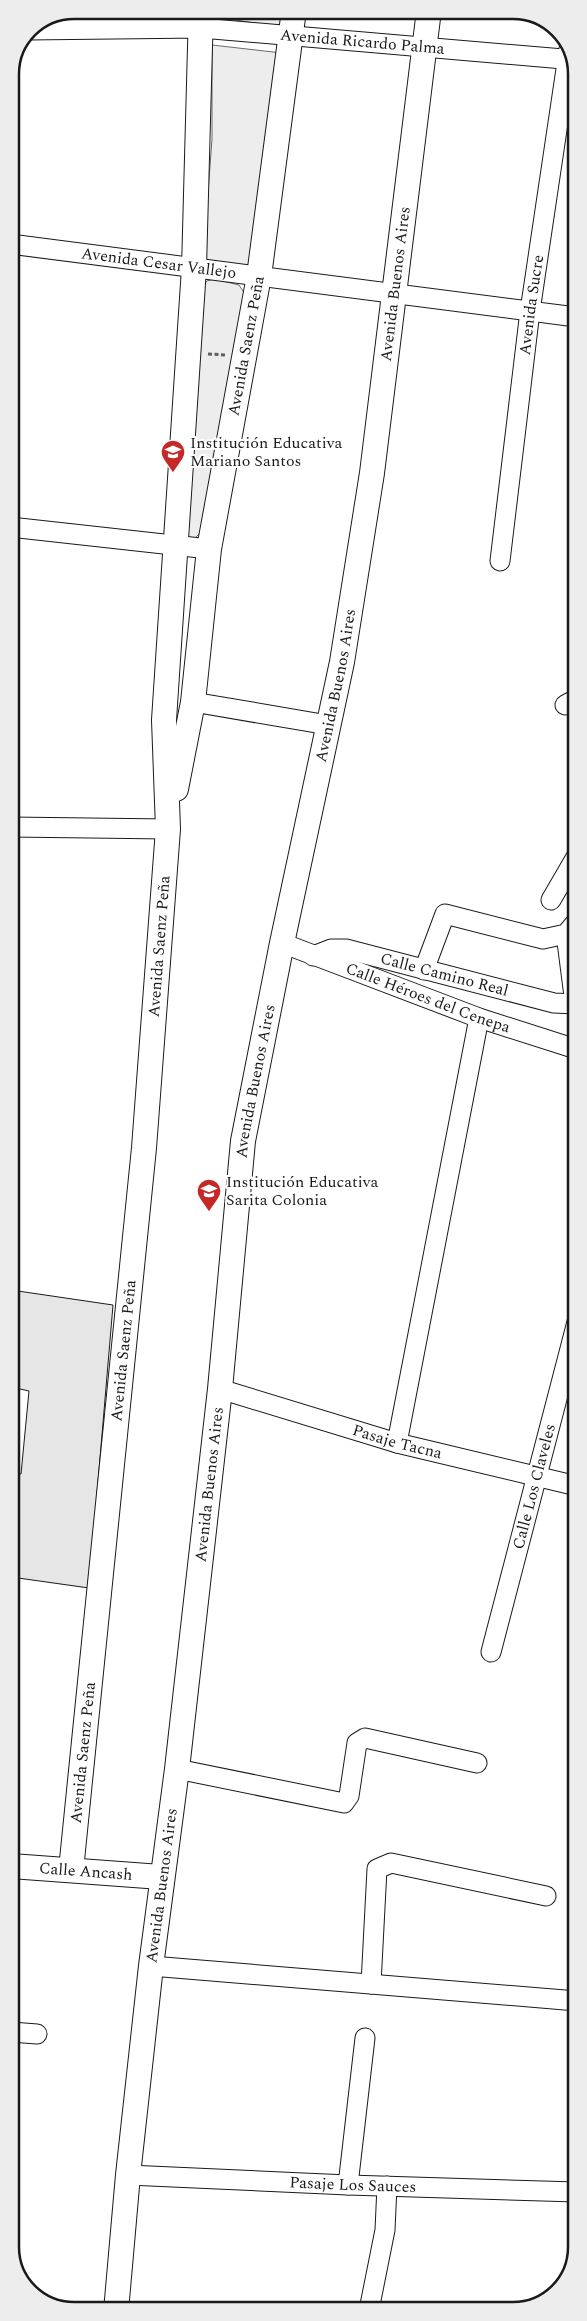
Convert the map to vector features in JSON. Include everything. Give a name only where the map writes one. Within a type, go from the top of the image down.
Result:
[{"type":"main road","name":"Avenida Saenz Peña","points":[[71,1870],[144,1148],[168,830],[164,720],[194,268],[201,19]]},
{"type":"main road","name":"Avenida Saenz Peña","points":[[168,830],[193,702],[209,549],[259,276],[293,19]]},
{"type":"main road","name":"Avenida Buenos Aires","points":[[117,2302],[128,2175],[161,1877],[176,1769],[220,1389],[243,1140],[282,943],[342,662],[372,473],[429,19]]},
{"type":"main road","name":"Calle Ancash","points":[[19,1867],[161,1877]]},
{"type":"street","name":"Avenida Ricardo Palma","points":[[42,29],[201,19],[292,36],[565,56]]},
{"type":"street","name":"Avenida Sucre","points":[[500,561],[530,311],[568,75]]},
{"type":"street","name":"Avenida Cesar Vallejo","points":[[19,245],[568,316]]},
{"type":"street","points":[[19,528],[209,549]]},
{"type":"street","points":[[193,702],[328,725]]},
{"type":"street","points":[[19,827],[168,830]]},
{"type":"street","points":[[551,900],[568,871]]},
{"type":"street","points":[[424,970],[445,914],[543,939],[568,929]]},
{"type":"street","name":"Calle Héroes del Cenepa","points":[[282,943],[479,1018],[568,1046]]},
{"type":"street","name":"Calle Camino Real","points":[[313,956],[331,949],[346,949],[554,1003],[568,1004]]},
{"type":"street","points":[[397,1443],[479,1018]]},
{"type":"street","name":"Calle Los Claveles","points":[[491,1652],[536,1476],[568,1373]]},
{"type":"street","name":"Pasaje Tacna","points":[[220,1389],[397,1443],[568,1484]]},
{"type":"street","points":[[176,1769],[344,1803],[349,1796],[357,1743],[365,1738],[477,1763]]},
{"type":"street","points":[[371,1984],[377,1868],[382,1865],[391,1863],[546,1896]]},
{"type":"street","points":[[151,1966],[568,2000]]},
{"type":"street","points":[[19,2033],[36,2034]]},
{"type":"street","points":[[348,2185],[365,2038]]},
{"type":"street","name":"Pasaje Los Sauces","points":[[128,2175],[348,2185],[568,2192]]},
{"type":"street","points":[[371,2302],[385,2230],[386,2186]]},
{"type":"path","points":[[188,352],[244,357]]},
{"type":"shaded area","points":[[228,19],[282,19],[282,27]]},
{"type":"shaded area","points":[[212,45],[282,53],[258,269],[203,261],[212,139]]},
{"type":"shaded area","points":[[214,279],[239,285],[245,294],[200,533],[195,538],[187,538],[202,286],[207,281]]},
{"type":"building","points":[[19,1291],[113,1305],[89,1588],[19,1578],[19,1474],[21,1474],[29,1391],[19,1389]]},
{"type":"place","name":"Institución Educativa Mariano Santos","points":[[173,473]]},
{"type":"place","name":"Institución Educativa Sarita Colonia","points":[[209,1212]]}]
